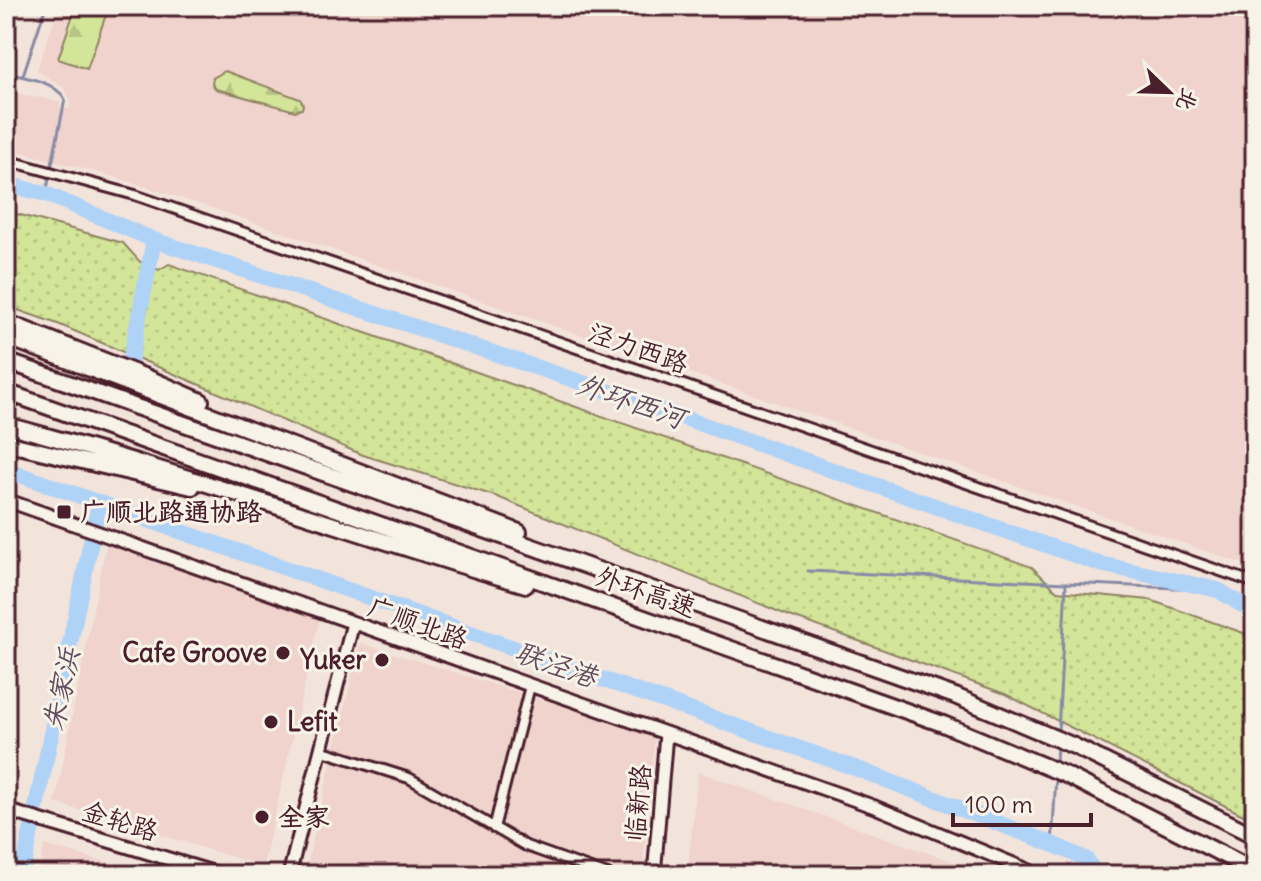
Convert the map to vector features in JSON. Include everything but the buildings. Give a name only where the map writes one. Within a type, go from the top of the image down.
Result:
[{"type":"highway","points":[[6,322],[175,389],[281,440]]},
{"type":"highway","points":[[7,338],[446,502],[694,603]]},
{"type":"highway","name":"外环高速","points":[[6,361],[891,672],[1067,743],[1255,836]]},
{"type":"highway","name":"外环高速","points":[[6,392],[879,700],[1066,775],[1255,871]]},
{"type":"highway","points":[[6,425],[129,458],[431,557],[684,631]]},
{"type":"highway","points":[[6,443],[264,503]]},
{"type":"street","name":"泾力西路","points":[[6,160],[135,195],[1255,583]]},
{"type":"street","name":"广顺北路","points":[[6,500],[875,807],[1032,874]]},
{"type":"street","points":[[289,875],[353,623]]},
{"type":"street","points":[[494,828],[530,686]]},
{"type":"street","name":"临新路","points":[[654,875],[666,734]]},
{"type":"street","points":[[320,750],[409,778],[539,853],[608,875]]},
{"type":"street","name":"金轮路","points":[[6,810],[222,875]]},
{"type":"shaded area","points":[[59,6],[1255,6],[1255,568],[221,211],[118,178],[6,148],[6,91],[60,102],[59,107],[69,109],[71,101],[64,88],[37,70]]},
{"type":"shaded area","points":[[106,545],[320,617],[263,866],[55,803]]},
{"type":"shaded area","points":[[360,643],[655,735],[642,875],[307,875],[305,872]]},
{"type":"shaded area","points":[[698,772],[991,875],[687,875]]},
{"type":"shaded area","points":[[44,845],[152,875],[39,875]]},
{"type":"green space","points":[[76,6],[109,6],[87,69],[58,59]]},
{"type":"green space","points":[[225,71],[300,99],[302,109],[295,111],[216,89],[212,84],[213,78]]},
{"type":"green space","points":[[6,211],[123,243],[140,262],[159,270],[169,264],[1032,567],[1057,591],[1150,600],[1252,636],[1255,638],[1255,821],[1005,694],[787,615],[495,496],[363,455],[58,324],[6,306]]},
{"type":"waterway","points":[[23,75],[46,6]]},
{"type":"waterway","points":[[6,73],[47,84],[65,99],[46,194]]},
{"type":"waterway","name":"外环西河","points":[[6,184],[46,194],[154,240],[610,392],[1100,564],[1218,590],[1255,613]]},
{"type":"waterway","points":[[130,362],[154,240]]},
{"type":"waterway","name":"联泾港","points":[[6,470],[855,768],[1086,859],[1096,875]]},
{"type":"waterway","name":"朱家浜","points":[[22,875],[99,503]]},
{"type":"waterway","points":[[808,571],[1218,590]]},
{"type":"waterway","points":[[1058,732],[1066,584]]},
{"type":"waterway","points":[[1056,764],[1057,744]]},
{"type":"waterway","points":[[1052,844],[1056,776]]},
{"type":"place","name":"广顺北路通协路","points":[[64,512]]},
{"type":"place","name":"Cafe Groove","points":[[283,653]]},
{"type":"place","name":"Yuker","points":[[382,660]]},
{"type":"place","name":"Lefit","points":[[271,722]]},
{"type":"place","name":"全家","points":[[262,817]]}]
